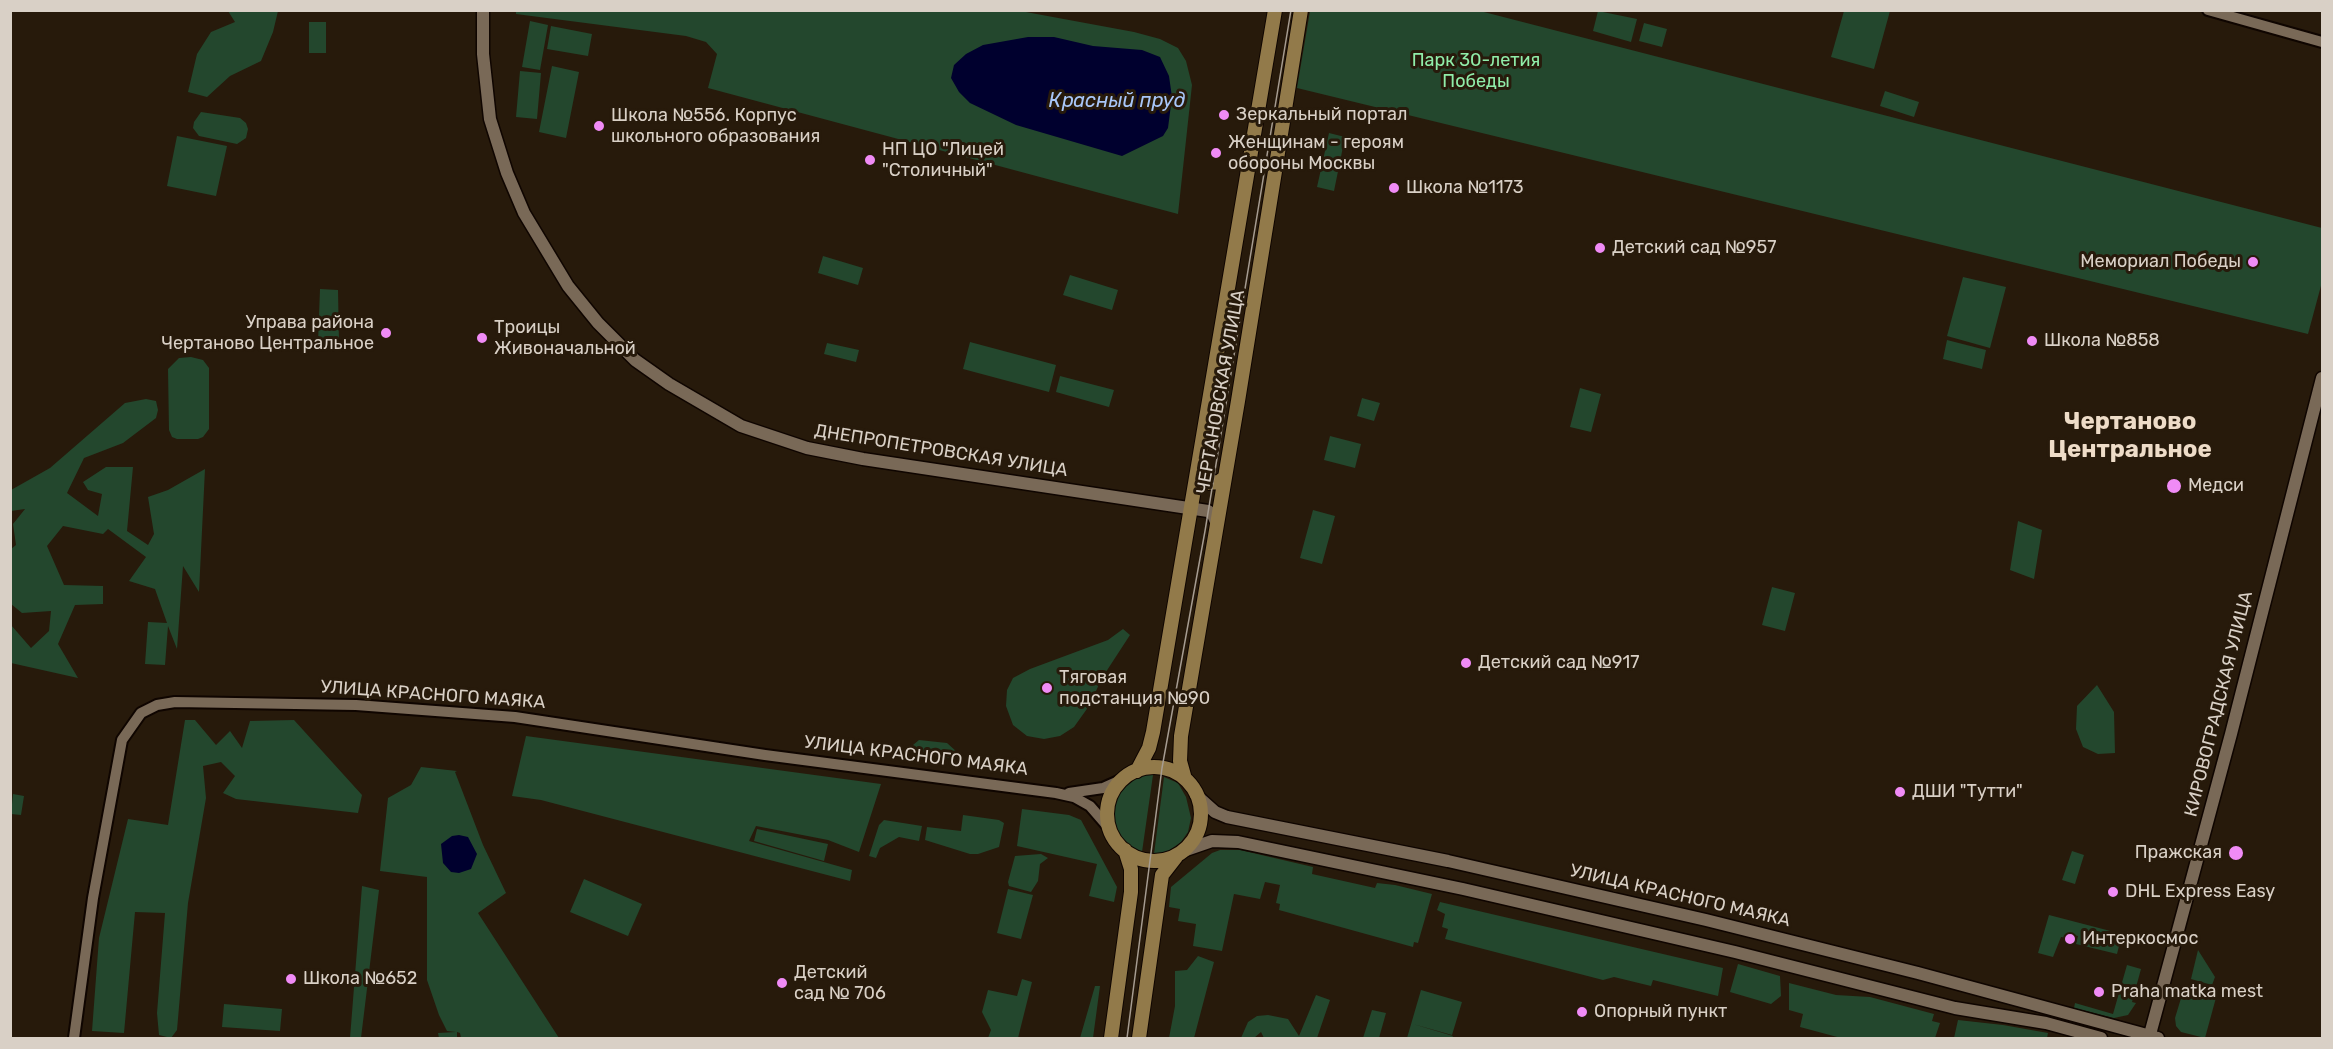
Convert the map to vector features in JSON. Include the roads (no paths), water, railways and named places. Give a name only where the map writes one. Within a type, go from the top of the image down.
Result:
[{"type":"main road","name":"ЧЕРТАНОВСКАЯ УЛИЦА","points":[[1137,771],[1149,748],[1153,732],[1275,10]]},
{"type":"main road","name":"ЧЕРТАНОВСКАЯ УЛИЦА","points":[[1139,1038],[1162,875],[1198,828],[1200,807],[1196,795],[1185,779],[1180,760],[1180,736],[1301,10]]},
{"type":"main road","points":[[1198,472],[1206,483],[1219,482],[1224,478]]},
{"type":"main road","points":[[1181,853],[1166,860],[1149,861],[1138,858],[1125,850],[1113,836],[1107,815],[1114,789],[1123,779],[1137,771],[1162,768],[1185,779]]},
{"type":"main road","points":[[1111,1038],[1131,891],[1131,869],[1125,850]]},
{"type":"street","name":"ДНЕПРОПЕТРОВСКАЯ УЛИЦА","points":[[483,10],[483,54],[490,119],[507,173],[524,213],[568,286],[598,322],[635,360],[669,384],[741,426],[807,448],[863,459],[1208,511],[1213,515],[1217,524]]},
{"type":"street","points":[[2208,10],[2322,42]]},
{"type":"street","name":"КИРОВОГРАДСКАЯ УЛИЦА","points":[[2152,1038],[2322,378]]},
{"type":"street","name":"УЛИЦА КРАСНОГО МАЯКА","points":[[74,1038],[93,898],[122,740],[141,713],[157,705],[175,702],[356,705],[515,717],[765,755],[1056,793],[1074,797],[1090,806],[1109,828]]},
{"type":"street","name":"УЛИЦА КРАСНОГО МАЯКА","points":[[1056,793],[1103,788],[1123,779]]},
{"type":"street","name":"УЛИЦА КРАСНОГО МАЯКА","points":[[1196,795],[1215,812],[1227,817],[1448,861],[1654,907],[1907,970],[2152,1038]]},
{"type":"street","points":[[1181,853],[1212,841],[1226,840],[1249,844],[1447,885],[1736,952],[1955,1008],[2025,1018],[2101,1038]]},
{"type":"water","name":"Красный пруд","points":[[1028,37],[1054,37],[1093,46],[1142,50],[1160,57],[1169,76],[1172,97],[1168,128],[1163,136],[1122,156],[1016,125],[970,103],[959,92],[951,78],[954,65],[966,54],[983,45]]},
{"type":"water","points":[[452,836],[468,837],[477,854],[471,869],[459,873],[451,872],[443,863],[441,844]]},
{"type":"tram line","points":[[1127,1038],[1162,768],[1205,531],[1291,10]]},
{"type":"place","name":"Зеркальный портал","points":[[1224,115]]},
{"type":"place","name":"Школа №556. Корпус школьного образования","points":[[599,126]]},
{"type":"place","name":"Женщинам - героям обороны Москвы","points":[[1216,153]]},
{"type":"place","name":"НП ЦО \"Лицей \"Столичный\"","points":[[870,160]]},
{"type":"place","name":"Школа №1173","points":[[1394,188]]},
{"type":"place","name":"Детский сад №957","points":[[1600,248]]},
{"type":"place","name":"Мемориал Победы","points":[[2253,262]]},
{"type":"place","name":"Управа района Чертаново Центральное","points":[[386,333]]},
{"type":"place","name":"Троицы Живоначальной","points":[[482,338]]},
{"type":"place","name":"Школа №858","points":[[2032,341]]},
{"type":"place","name":"Медси","points":[[2174,486]]},
{"type":"place","name":"Детский сад №917","points":[[1466,663]]},
{"type":"place","name":"Тяговая подстанция №90","points":[[1047,688]]},
{"type":"place","name":"ДШИ \"Тутти\"","points":[[1900,792]]},
{"type":"place","name":"Пражская","points":[[2236,853]]},
{"type":"place","name":"DHL Express Easy","points":[[2113,892]]},
{"type":"place","name":"Интеркосмос","points":[[2070,939]]},
{"type":"place","name":"Школа №652","points":[[291,979]]},
{"type":"place","name":"Детский сад № 706","points":[[782,983]]},
{"type":"place","name":"Praha matka mest","points":[[2099,992]]},
{"type":"place","name":"Опорный пункт","points":[[1582,1012]]},
{"type":"district","name":"Чертаново Центральное","points":[[2130,436]]},
{"type":"park label","name":"Парк 30-летия Победы","points":[[1476,71]]}]
